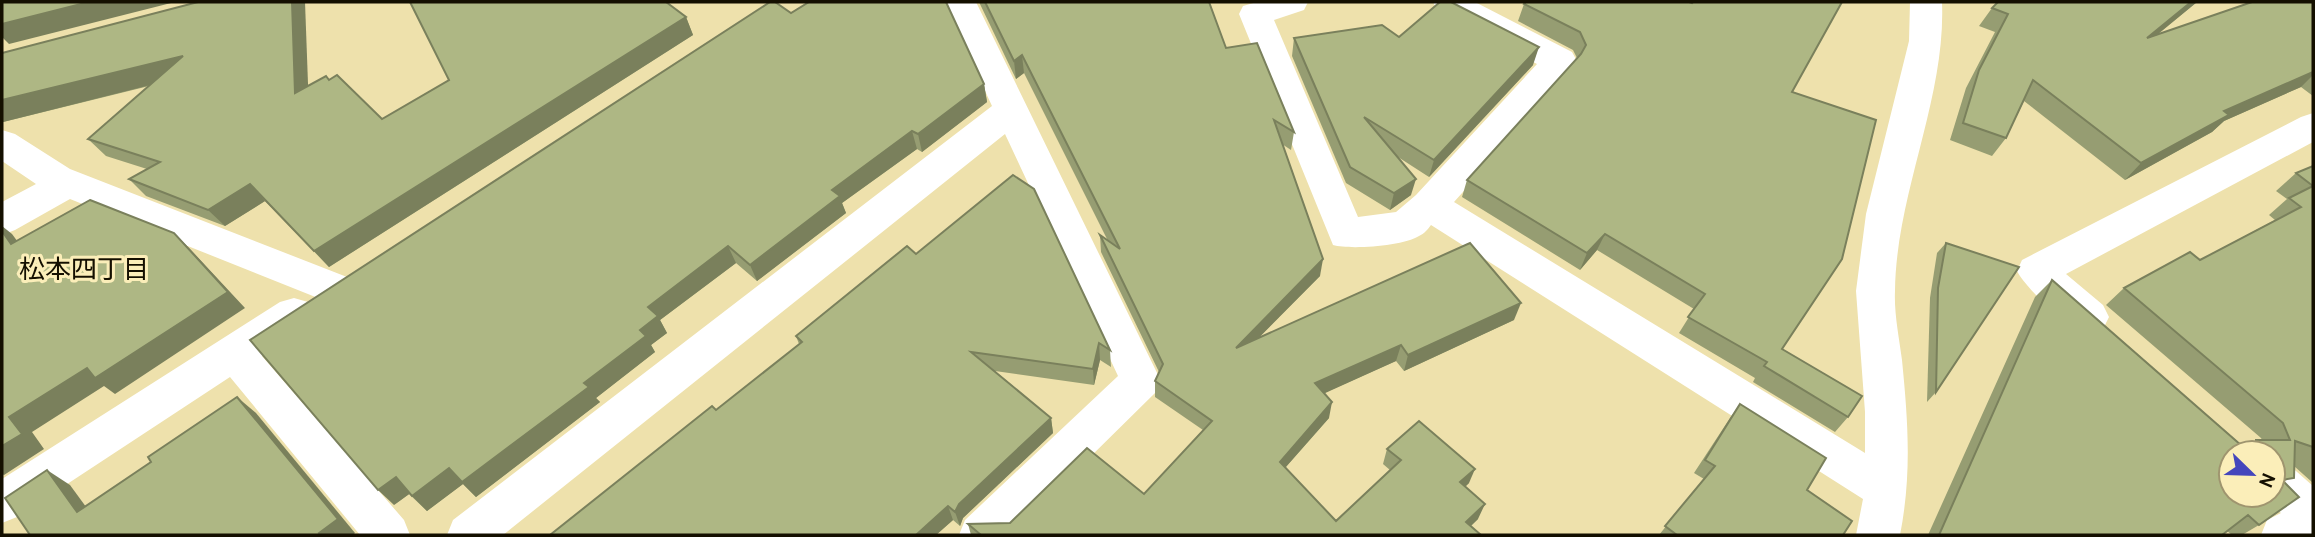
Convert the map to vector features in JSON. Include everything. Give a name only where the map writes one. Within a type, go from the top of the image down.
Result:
[{"type":"street","points":[[960,2],[1141,381],[981,535]]},
{"type":"street","points":[[1292,2],[1255,14],[1346,234],[1406,226],[1429,205],[1560,61],[1448,2]]},
{"type":"street","points":[[1878,535],[1887,490],[1886,412],[1875,291],[1885,214],[1926,41],[1926,2]]},
{"type":"street","points":[[1926,41],[1954,2]]},
{"type":"street","points":[[469,535],[1011,110]]},
{"type":"street","points":[[2120,344],[2036,271],[2313,126]]},
{"type":"street","points":[[2,143],[68,183],[345,281],[2,503]]},
{"type":"street","points":[[2,220],[68,183]]},
{"type":"street","points":[[1429,205],[1887,490]]},
{"type":"street","points":[[234,352],[388,535]]},
{"type":"street","points":[[2287,490],[2313,513]]},
{"type":"street","points":[[2283,535],[2313,519]]},
{"type":"building","points":[[2,2],[89,2],[2,24]]},
{"type":"building","points":[[198,2],[292,2],[295,93],[326,76],[329,80],[337,75],[382,119],[449,80],[410,2],[666,2],[686,17],[314,251],[250,184],[208,210],[129,179],[160,162],[88,139],[183,56],[2,100],[2,53]]},
{"type":"building","points":[[770,2],[775,2],[791,13],[809,2],[946,2],[984,84],[918,134],[912,131],[832,190],[840,196],[750,265],[728,246],[648,307],[658,316],[640,330],[646,336],[584,383],[589,387],[462,482],[449,468],[412,496],[396,477],[378,490],[250,340]]},
{"type":"building","points":[[985,2],[1209,2],[1226,48],[1257,43],[1294,132],[1274,120],[1323,259],[1236,348],[1470,243],[1521,303],[1408,355],[1401,345],[1315,383],[1332,402],[1280,462],[1336,521],[1401,460],[1387,449],[1419,421],[1475,469],[1460,482],[1485,504],[1466,522],[1481,535],[981,535],[968,524],[1010,523],[1087,448],[1144,494],[1212,421],[1155,381],[1163,364],[1100,235],[1120,249],[1022,55],[1014,61]]},
{"type":"building","points":[[1440,2],[1451,2],[1539,47],[1434,160],[1364,117],[1416,179],[1394,193],[1350,167],[1294,38],[1382,25],[1399,37]]},
{"type":"building","points":[[1842,2],[1792,92],[1876,120],[1842,259],[1782,349],[1862,396],[1848,417],[1764,366],[1767,362],[1688,317],[1705,294],[1605,234],[1587,253],[1467,180],[1581,54],[1586,45],[1580,32],[1524,4]]},
{"type":"building","points":[[1998,2],[2191,2],[2147,38],[2252,2],[2313,2],[2313,72],[2224,111],[2229,115],[2141,163],[2033,80],[2006,138],[1963,123],[1979,70],[2008,14],[1992,8]]},
{"type":"building","points":[[2313,166],[2313,186],[2296,173]]},
{"type":"building","points":[[1013,175],[1034,189],[1110,350],[1099,343],[1093,369],[971,352],[1051,418],[959,504],[955,512],[948,506],[916,535],[550,535],[712,406],[716,410],[802,342],[796,336],[907,246],[916,254]]},
{"type":"building","points":[[2313,186],[2313,447],[2295,441],[2294,478],[2287,479],[2287,440],[2290,440],[2283,423],[2124,288],[2190,252],[2200,260],[2301,207],[2289,198]]},
{"type":"building","points":[[90,200],[174,233],[228,292],[95,378],[87,368],[9,417],[22,434],[2,446],[2,231],[11,244]]},
{"type":"building","points":[[1946,243],[2019,267],[1936,392],[1938,288]]},
{"type":"building","points":[[2052,280],[2234,439],[2217,439],[2217,509],[2282,509],[2259,525],[2248,515],[2222,535],[1939,535]]},
{"type":"building","points":[[237,397],[338,519],[319,533],[321,535],[30,535],[5,498],[47,470],[77,512],[151,462],[148,457]]},
{"type":"building","points":[[1740,404],[1826,458],[1807,490],[1852,521],[1843,535],[1677,535],[1665,526],[1715,466],[1705,460]]},
{"type":"building","points":[[2287,485],[2299,497],[2287,505]]},
{"type":"district","name":"松本四丁目","points":[[84,269]]}]
